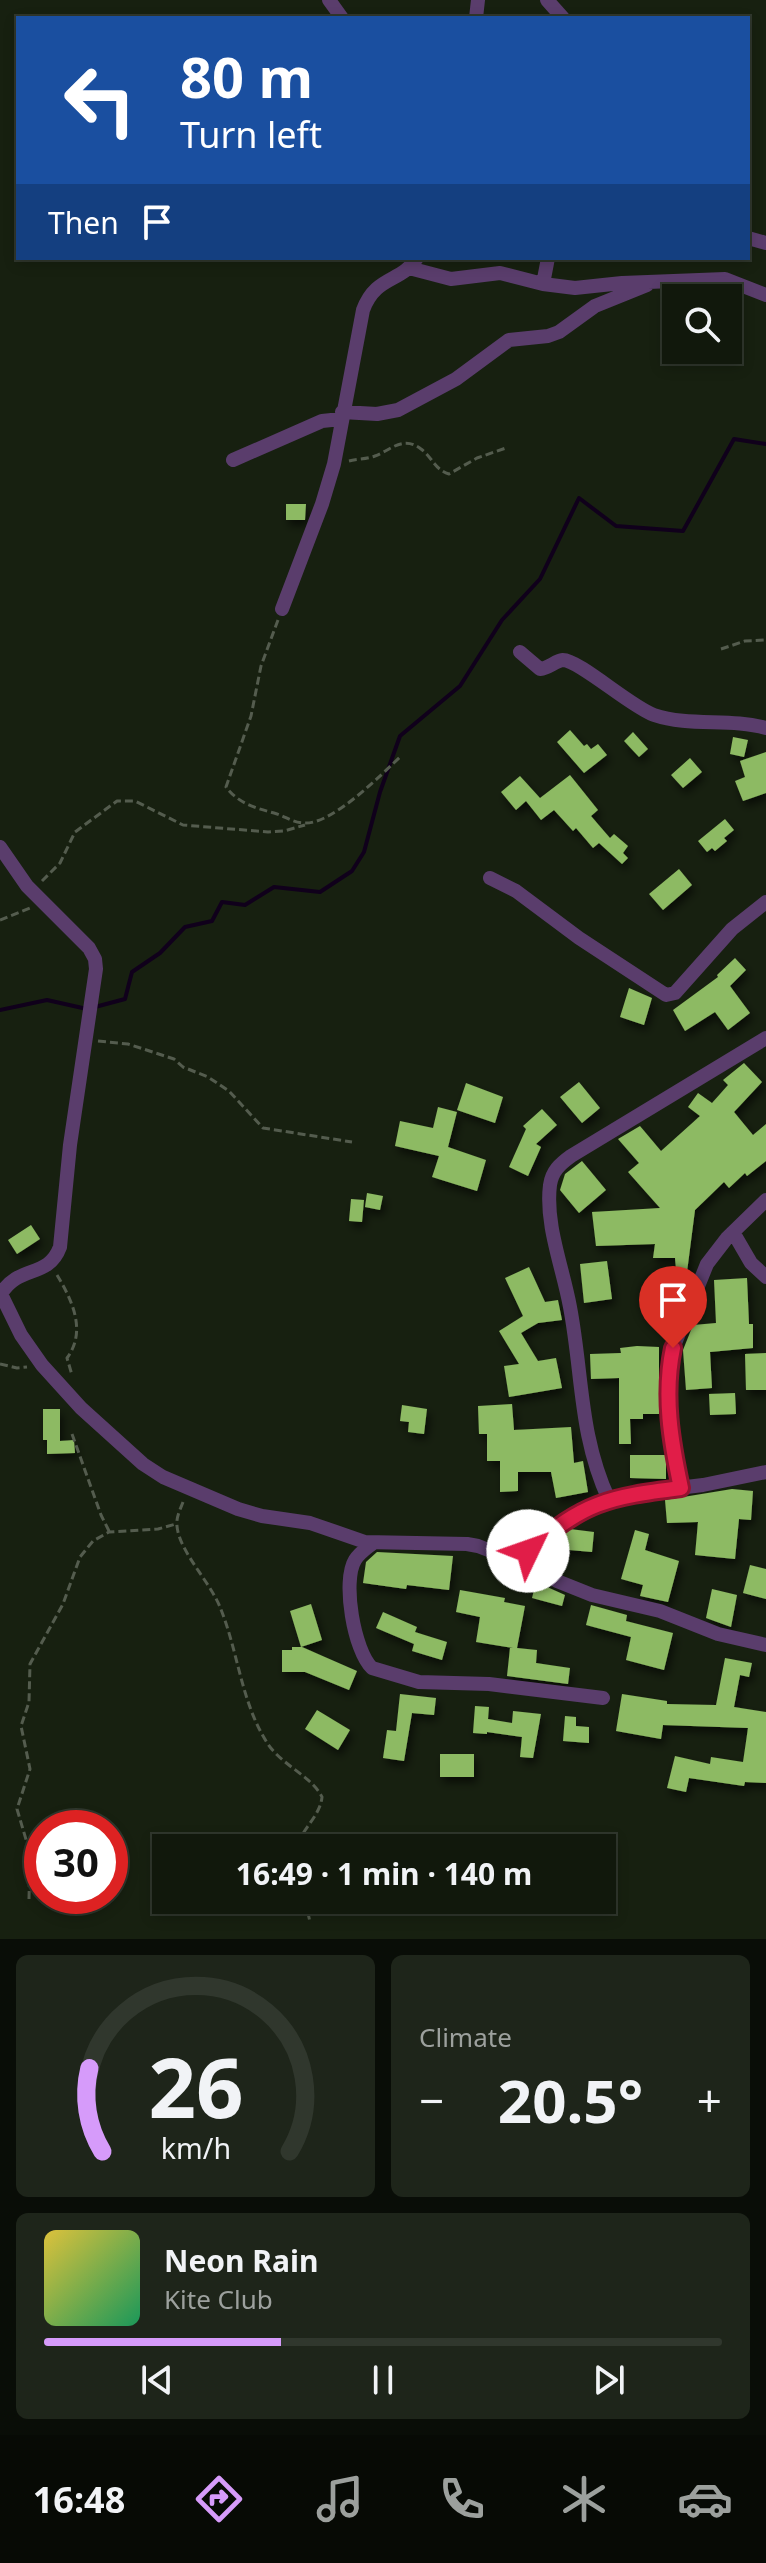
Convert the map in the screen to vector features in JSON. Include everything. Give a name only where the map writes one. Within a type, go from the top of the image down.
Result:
[{"type":"street","points":[[547,0],[561,16]]},
{"type":"street","points":[[543,284],[548,260]]},
{"type":"street","points":[[282,609],[334,464],[357,331],[366,300],[378,285],[413,263],[451,279],[500,273],[575,288],[725,279],[766,295]]},
{"type":"street","points":[[233,460],[322,421],[398,410],[456,379],[509,340],[559,332],[595,306],[653,282]]},
{"type":"street","points":[[520,652],[540,669],[557,662],[571,661],[623,699],[655,715],[676,720],[766,728]]},
{"type":"street","points":[[0,847],[27,886],[89,948],[95,959],[94,992],[70,1145],[60,1247],[50,1264],[17,1275],[1,1293],[21,1335],[42,1365],[81,1408],[135,1458],[163,1477],[255,1514],[310,1523],[373,1543],[467,1544],[504,1556],[520,1556],[557,1581],[592,1595],[660,1611],[718,1634],[766,1645]]},
{"type":"street","points":[[490,878],[516,891],[579,938],[666,995],[675,993],[732,929],[766,902]]},
{"type":"street","points":[[609,1500],[595,1469],[588,1441],[572,1319],[552,1224],[550,1184],[553,1175],[557,1167],[571,1156],[766,1038]]},
{"type":"street","points":[[681,1488],[668,1403],[669,1367],[679,1327],[707,1264],[733,1232],[766,1200]]},
{"type":"street","points":[[733,1232],[751,1263],[766,1277]]},
{"type":"street","points":[[520,1556],[565,1520],[609,1500],[766,1472]]},
{"type":"street","points":[[373,1543],[353,1562],[350,1582],[358,1644],[372,1668],[380,1673],[419,1682],[489,1684],[603,1698]]},
{"type":"path","points":[[334,464],[374,456],[393,445],[404,443],[419,446],[439,469],[449,474],[477,458],[506,448]]},
{"type":"path","points":[[282,609],[261,666],[251,716],[226,787],[235,799],[283,815],[294,822],[308,824]]},
{"type":"path","points":[[721,649],[745,641],[766,640]]},
{"type":"path","points":[[27,886],[44,881],[54,872],[75,832],[117,801],[135,801],[183,825],[284,831],[325,817],[365,789],[401,756]]},
{"type":"path","points":[[0,920],[43,903]]},
{"type":"path","points":[[86,1039],[128,1044],[174,1059],[229,1091],[263,1128],[352,1142]]},
{"type":"path","points":[[50,1264],[68,1294],[75,1314],[76,1344],[67,1358],[72,1375]]},
{"type":"path","points":[[0,1364],[17,1368],[42,1365]]},
{"type":"path","points":[[72,1434],[109,1532]]},
{"type":"path","points":[[190,1488],[176,1524],[184,1545],[220,1608],[255,1723],[275,1754],[316,1786],[322,1797],[318,1813],[303,1834]]},
{"type":"path","points":[[24,1833],[17,1809],[30,1769],[21,1726],[29,1702],[30,1664],[63,1604],[80,1557],[93,1541],[109,1532],[158,1529],[176,1524]]},
{"type":"path","points":[[308,1914],[310,1922]]},
{"type":"building","points":[[286,504],[306,504],[305,520],[286,520]]},
{"type":"building","points":[[570,730],[584,746],[587,744],[591,749],[598,744],[607,755],[584,773],[557,742]]},
{"type":"building","points":[[633,732],[648,749],[639,757],[624,741]]},
{"type":"building","points":[[733,737],[748,740],[744,757],[730,754]]},
{"type":"building","points":[[766,752],[766,793],[743,801],[735,781],[745,777],[740,761]]},
{"type":"building","points":[[690,758],[702,772],[683,788],[671,775]]},
{"type":"building","points":[[570,775],[598,810],[591,816],[610,838],[614,834],[628,846],[623,853],[628,858],[622,864],[599,843],[593,848],[576,828],[573,831],[554,810],[541,820],[526,801],[516,810],[501,792],[520,776],[540,798]]},
{"type":"building","points":[[725,819],[734,830],[715,851],[712,848],[707,852],[698,841]]},
{"type":"building","points":[[679,869],[692,885],[663,910],[649,894]]},
{"type":"building","points":[[735,958],[746,970],[730,986],[750,1013],[728,1030],[715,1012],[685,1031],[673,1010],[718,977]]},
{"type":"building","points":[[629,988],[652,998],[644,1025],[620,1017]]},
{"type":"building","points":[[744,1063],[762,1082],[734,1112],[753,1135],[766,1124],[766,1161],[747,1176],[745,1173],[729,1188],[724,1182],[695,1210],[687,1272],[676,1270],[675,1258],[653,1258],[655,1244],[596,1246],[592,1212],[660,1208],[628,1172],[639,1163],[618,1139],[640,1126],[661,1151],[700,1116],[688,1107],[698,1093],[712,1103],[728,1085],[723,1080]]},
{"type":"building","points":[[579,1082],[600,1108],[582,1123],[560,1097]]},
{"type":"building","points":[[466,1083],[503,1097],[495,1123],[457,1110]]},
{"type":"building","points":[[438,1107],[457,1112],[448,1147],[486,1160],[477,1191],[432,1177],[439,1156],[395,1146],[400,1121],[433,1128]]},
{"type":"building","points":[[542,1109],[557,1125],[536,1144],[541,1147],[528,1176],[509,1167],[526,1129],[523,1126]]},
{"type":"building","points":[[582,1161],[606,1190],[579,1213],[560,1190],[565,1174]]},
{"type":"building","points":[[367,1193],[383,1196],[380,1210],[365,1207]]},
{"type":"building","points":[[351,1199],[364,1200],[362,1222],[349,1221]]},
{"type":"building","points":[[31,1225],[40,1239],[17,1254],[8,1240]]},
{"type":"building","points":[[607,1261],[612,1299],[584,1303],[580,1264]]},
{"type":"building","points":[[529,1267],[545,1302],[558,1300],[562,1320],[538,1323],[521,1333],[538,1361],[556,1358],[562,1388],[509,1397],[504,1366],[519,1364],[499,1331],[523,1316],[505,1278]]},
{"type":"building","points":[[747,1278],[753,1348],[710,1352],[712,1388],[686,1390],[683,1350],[693,1325],[716,1323],[714,1280]]},
{"type":"building","points":[[659,1347],[659,1414],[643,1414],[643,1419],[630,1419],[631,1444],[619,1444],[619,1378],[591,1379],[590,1354],[621,1353],[620,1348]]},
{"type":"building","points":[[766,1353],[766,1390],[746,1390],[745,1354]]},
{"type":"building","points":[[735,1393],[736,1414],[710,1415],[709,1394]]},
{"type":"building","points":[[512,1404],[514,1430],[571,1427],[574,1463],[583,1461],[588,1492],[556,1498],[551,1472],[518,1472],[518,1491],[500,1492],[500,1461],[487,1461],[487,1434],[479,1434],[478,1406]]},
{"type":"building","points":[[402,1405],[427,1409],[424,1434],[408,1432],[409,1422],[400,1421]]},
{"type":"building","points":[[43,1409],[60,1409],[60,1441],[74,1440],[75,1453],[47,1454],[47,1440],[43,1440]]},
{"type":"building","points":[[630,1455],[666,1455],[666,1479],[630,1478]]},
{"type":"building","points":[[732,1489],[753,1491],[751,1520],[739,1519],[735,1559],[695,1555],[698,1522],[667,1523],[665,1500]]},
{"type":"building","points":[[570,1529],[594,1532],[592,1552],[558,1549],[559,1537]]},
{"type":"building","points":[[635,1530],[649,1534],[645,1550],[679,1561],[668,1602],[640,1596],[643,1585],[621,1579]]},
{"type":"building","points":[[377,1552],[453,1556],[449,1590],[407,1585],[406,1589],[363,1583],[366,1562]]},
{"type":"building","points":[[750,1565],[766,1569],[766,1599],[743,1593]]},
{"type":"building","points":[[536,1582],[565,1595],[562,1606],[532,1598]]},
{"type":"building","points":[[712,1589],[737,1595],[731,1627],[706,1618]]},
{"type":"building","points":[[460,1590],[505,1598],[504,1602],[525,1606],[517,1648],[537,1650],[536,1663],[570,1668],[568,1684],[507,1676],[510,1648],[513,1648],[476,1642],[480,1617],[456,1612]]},
{"type":"building","points":[[311,1604],[322,1640],[301,1647],[290,1611]]},
{"type":"building","points":[[591,1605],[627,1615],[626,1621],[673,1633],[664,1670],[626,1660],[631,1637],[586,1625]]},
{"type":"building","points":[[383,1612],[417,1627],[415,1632],[447,1642],[442,1660],[412,1651],[414,1644],[376,1628]]},
{"type":"building","points":[[292,1647],[302,1647],[357,1671],[349,1690],[305,1672],[282,1672],[282,1650],[292,1650]]},
{"type":"building","points":[[725,1658],[752,1663],[749,1677],[740,1675],[734,1707],[766,1712],[766,1783],[745,1782],[744,1786],[689,1778],[686,1792],[667,1788],[675,1756],[710,1764],[711,1757],[743,1762],[748,1728],[663,1725],[661,1739],[616,1731],[622,1694],[667,1701],[667,1704],[716,1705]]},
{"type":"building","points":[[400,1694],[436,1698],[434,1715],[412,1713],[404,1761],[383,1758],[387,1730],[396,1731]]},
{"type":"building","points":[[475,1706],[489,1707],[488,1719],[512,1723],[513,1711],[541,1714],[533,1758],[520,1757],[522,1737],[473,1733]]},
{"type":"building","points":[[317,1710],[350,1730],[338,1750],[305,1729]]},
{"type":"building","points":[[565,1716],[576,1717],[576,1726],[589,1727],[589,1743],[563,1741]]},
{"type":"building","points":[[440,1754],[474,1754],[474,1777],[440,1777]]},
{"type":"waterway","points":[[95,1007],[125,999],[132,972],[160,953],[185,927],[212,921],[222,902],[245,905],[274,887],[320,892],[352,871],[364,852],[380,792],[400,736],[460,686],[502,620],[540,579],[579,498],[616,526],[683,531],[734,439],[766,444]]},
{"type":"waterway","points":[[0,1010],[47,1000],[87,1009]]},
{"type":"route","points":[[528,1551],[556,1526],[591,1506],[635,1493],[681,1488],[668,1403],[673,1348]]}]
